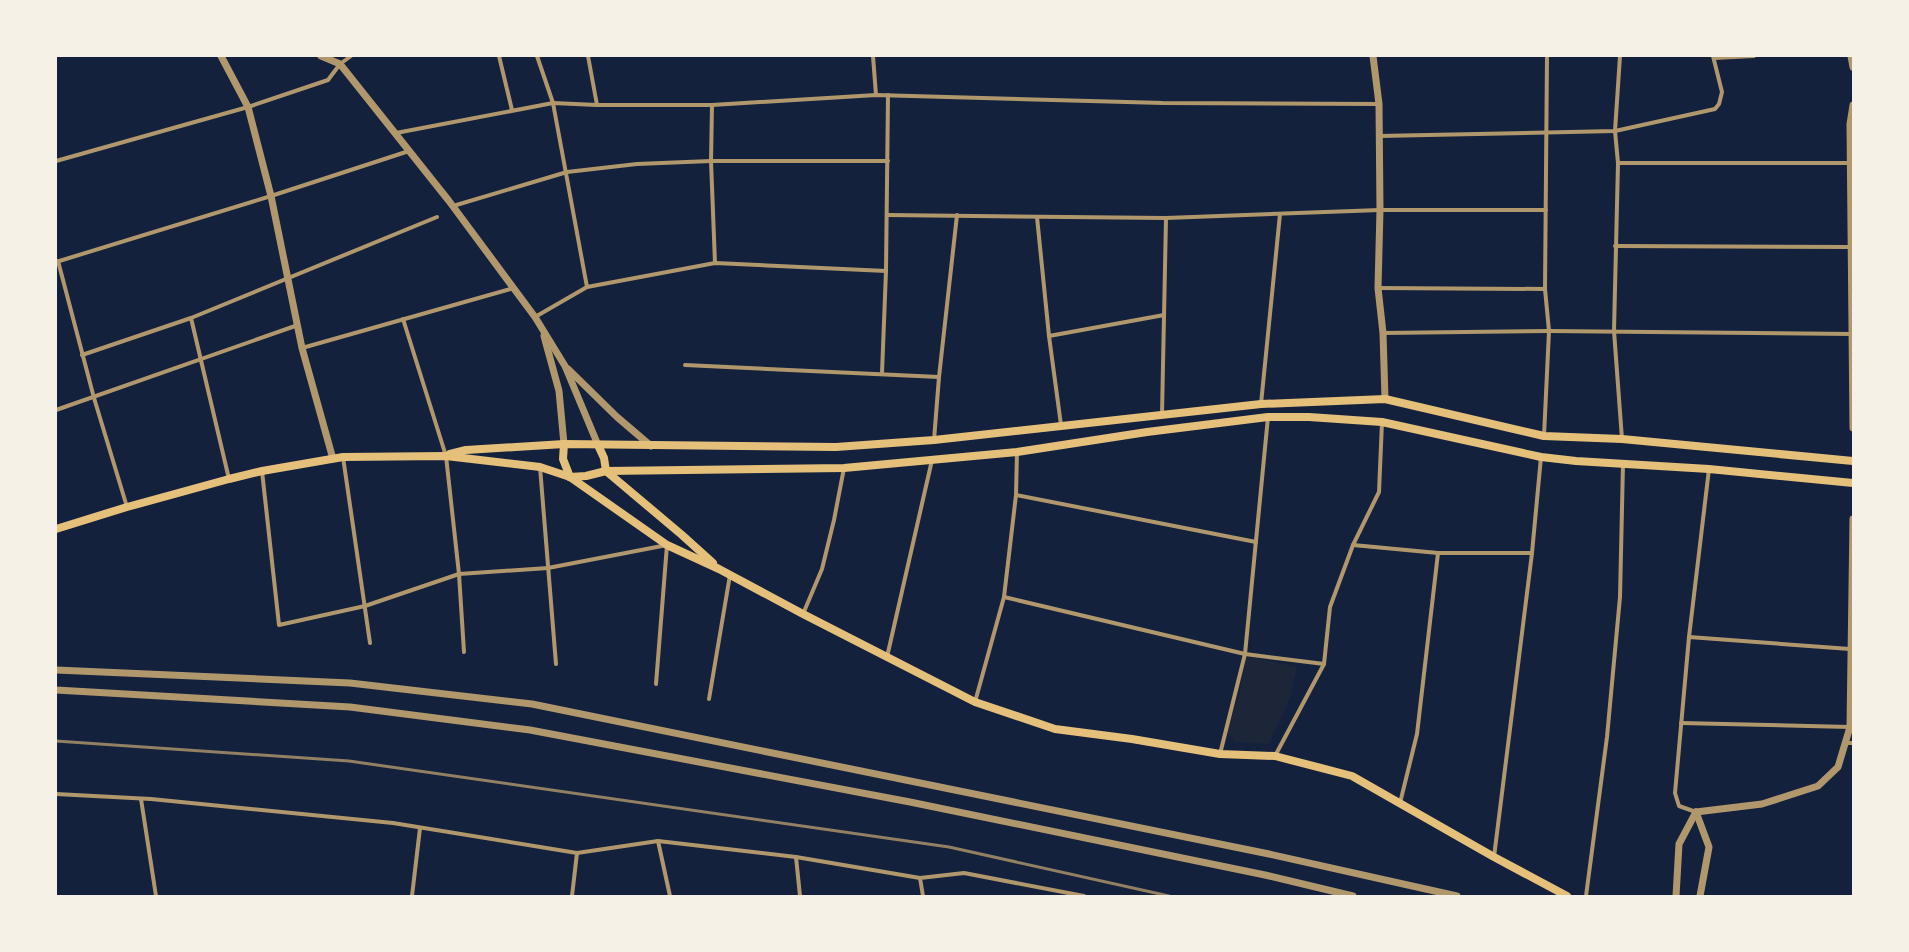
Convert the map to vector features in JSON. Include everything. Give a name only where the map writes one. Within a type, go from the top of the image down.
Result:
[{"type":"main road","points":[[446,456],[466,450],[564,444],[836,447],[934,440],[1261,404],[1385,399],[1544,436],[1622,439],[1853,460]]},
{"type":"main road","points":[[570,477],[586,476],[606,471],[844,468],[1018,452],[1147,432],[1268,417],[1309,417],[1382,422],[1541,457],[1709,469],[1853,483]]},
{"type":"main road","points":[[564,444],[562,459],[570,477]]},
{"type":"main road","points":[[598,444],[604,458],[606,471],[682,535],[719,569]]},
{"type":"main road","points":[[56,529],[127,507],[229,479],[262,471],[343,457],[446,456],[540,467],[570,477],[667,545],[731,575],[887,658],[975,702],[1055,729],[1132,739],[1220,754],[1275,756],[1352,776],[1494,857],[1568,896]]},
{"type":"street","points":[[220,56],[248,107],[271,196],[302,348],[333,459]]},
{"type":"street","points":[[321,56],[340,64]]},
{"type":"street","points":[[334,56],[453,206],[535,317],[565,366],[598,444]]},
{"type":"street","points":[[56,161],[248,107],[328,80],[340,64],[351,56]]},
{"type":"street","points":[[499,56],[512,110]]},
{"type":"street","points":[[537,56],[553,103],[567,172],[587,287]]},
{"type":"street","points":[[588,56],[597,106]]},
{"type":"street","points":[[873,56],[876,95]]},
{"type":"street","points":[[1373,56],[1379,104],[1378,136],[1380,210],[1378,288],[1383,333],[1385,399]]},
{"type":"street","points":[[1544,436],[1549,331],[1545,289],[1547,56]]},
{"type":"street","points":[[1620,56],[1615,131],[1618,163],[1614,331],[1622,439]]},
{"type":"street","points":[[1378,136],[1615,131],[1715,109],[1719,104],[1722,92],[1714,57],[1754,56]]},
{"type":"street","points":[[1851,56],[1853,67]]},
{"type":"street","points":[[396,133],[553,103],[597,106],[712,106],[888,95],[1163,103],[1379,104]]},
{"type":"street","points":[[882,373],[886,271],[888,95]]},
{"type":"street","points":[[1853,105],[1850,163],[1852,224],[1853,428]]},
{"type":"street","points":[[712,106],[711,161],[715,263]]},
{"type":"street","points":[[127,507],[94,398],[57,262],[271,196],[410,151]]},
{"type":"street","points":[[453,206],[567,172],[638,164],[711,161],[888,161]]},
{"type":"street","points":[[1618,163],[1850,163]]},
{"type":"street","points":[[887,215],[1166,218],[1380,210],[1546,210]]},
{"type":"street","points":[[1261,404],[1280,214]]},
{"type":"street","points":[[934,440],[939,377],[957,215]]},
{"type":"street","points":[[82,355],[191,318],[437,216]]},
{"type":"street","points":[[1037,217],[1049,336],[1061,426]]},
{"type":"street","points":[[1162,414],[1166,218]]},
{"type":"street","points":[[1615,246],[1851,248]]},
{"type":"street","points":[[535,317],[587,287],[715,263],[886,271]]},
{"type":"street","points":[[302,348],[514,288]]},
{"type":"street","points":[[1378,288],[1545,289]]},
{"type":"street","points":[[1049,336],[1164,316]]},
{"type":"street","points":[[191,318],[229,479]]},
{"type":"street","points":[[403,319],[446,456],[459,574],[464,652]]},
{"type":"street","points":[[56,410],[94,398],[200,358],[298,325]]},
{"type":"street","points":[[1383,333],[1614,331],[1852,334]]},
{"type":"street","points":[[543,332],[559,391],[564,444]]},
{"type":"street","points":[[685,365],[882,373],[939,377]]},
{"type":"street","points":[[565,366],[617,417],[651,446]]},
{"type":"street","points":[[1220,754],[1245,654],[1268,417]]},
{"type":"street","points":[[1275,756],[1324,664],[1330,607],[1353,545],[1379,492],[1382,422]]},
{"type":"street","points":[[975,702],[1004,597],[1016,495],[1018,452]]},
{"type":"street","points":[[343,457],[370,643]]},
{"type":"street","points":[[1494,857],[1532,552],[1541,457]]},
{"type":"street","points":[[887,658],[932,460]]},
{"type":"street","points":[[1586,896],[1606,737],[1620,597],[1623,464]]},
{"type":"street","points":[[540,467],[556,664]]},
{"type":"street","points":[[803,614],[822,569],[834,520],[844,468]]},
{"type":"street","points":[[1709,469],[1689,637],[1681,723],[1675,793],[1679,806],[1696,812],[1762,804],[1818,786],[1838,767],[1850,743],[1850,649],[1853,520]]},
{"type":"street","points":[[262,471],[279,625],[365,606],[459,574],[548,568],[667,545],[656,684]]},
{"type":"street","points":[[1016,495],[1256,542]]},
{"type":"street","points":[[1353,545],[1438,553],[1532,552]]},
{"type":"street","points":[[1400,804],[1417,734],[1438,553]]},
{"type":"street","points":[[709,699],[731,575]]},
{"type":"street","points":[[1004,597],[1245,654],[1324,664]]},
{"type":"street","points":[[1689,637],[1850,649]]},
{"type":"street","points":[[56,670],[350,684],[532,704],[1269,854],[1457,896]]},
{"type":"street","points":[[56,690],[350,707],[530,730],[910,802],[1265,875],[1353,896]]},
{"type":"street","points":[[1681,723],[1850,727]]},
{"type":"street","points":[[56,794],[141,799],[385,823],[577,853],[658,841],[796,857],[920,878],[964,873],[1084,896]]},
{"type":"street","points":[[141,799],[156,896]]},
{"type":"street","points":[[1676,896],[1679,844],[1696,812]]},
{"type":"street","points":[[1696,812],[1709,847],[1700,896]]},
{"type":"street","points":[[412,896],[420,828]]},
{"type":"street","points":[[658,841],[670,896]]},
{"type":"street","points":[[572,896],[577,853]]},
{"type":"street","points":[[796,857],[800,896]]},
{"type":"street","points":[[920,878],[923,896]]},
{"type":"shaded area","points":[[1247,656],[1297,667],[1289,700],[1269,744],[1235,742],[1227,732],[1239,696]]},
{"type":"railway","points":[[56,741],[349,761],[949,847],[1169,896]]}]
